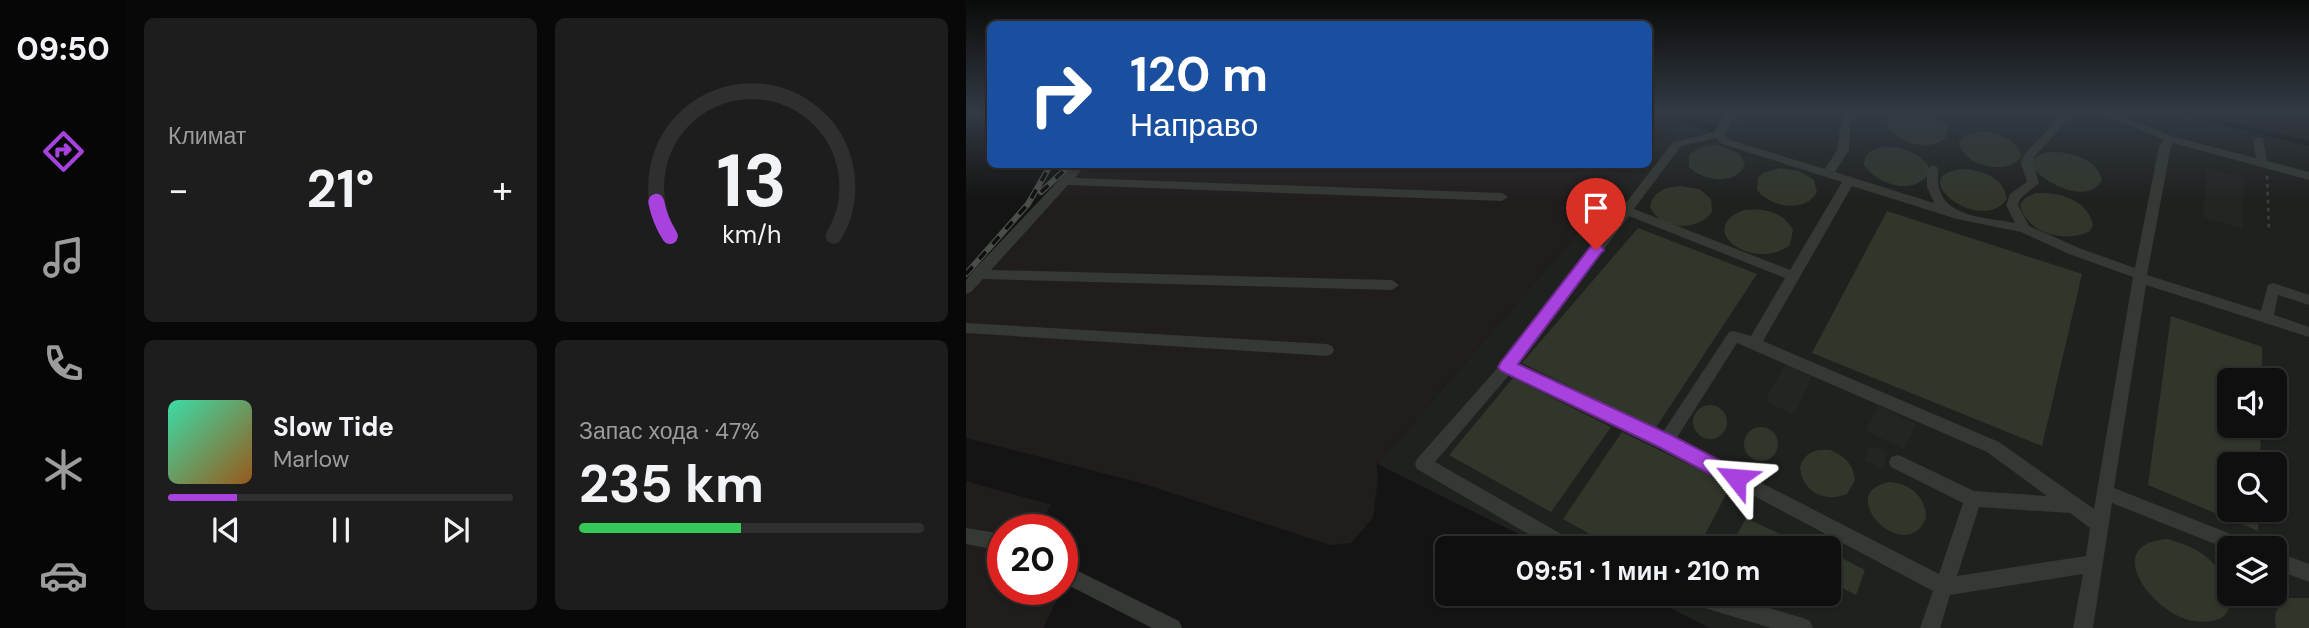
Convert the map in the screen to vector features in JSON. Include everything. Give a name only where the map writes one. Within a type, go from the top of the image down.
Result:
[{"type":"street","points":[[1548,536],[1423,464],[1507,367],[1677,144],[1688,141]]},
{"type":"street","points":[[1725,141],[1952,213],[2024,229],[2140,276],[2309,332]]},
{"type":"street","points":[[1828,174],[1843,150],[1843,141]]},
{"type":"street","points":[[2024,229],[2012,205],[2014,197],[2033,183],[2027,163],[2042,141]]},
{"type":"street","points":[[2083,628],[2107,493],[2140,276],[2165,146],[2168,141]]},
{"type":"street","points":[[2178,141],[2309,176]]},
{"type":"street","points":[[2259,141],[2264,165]]},
{"type":"street","points":[[966,289],[1077,168]]},
{"type":"street","points":[[1933,169],[1930,183],[1932,192],[1939,203],[1952,213]]},
{"type":"street","points":[[1064,181],[1502,197]]},
{"type":"street","points":[[1754,343],[1849,181]]},
{"type":"street","points":[[1626,210],[1793,276]]},
{"type":"street","points":[[978,274],[1392,285]]},
{"type":"street","points":[[2266,318],[2273,288],[2309,300]]},
{"type":"street","points":[[966,328],[1328,350]]},
{"type":"street","points":[[1666,441],[1734,336],[1993,447],[2101,525]]},
{"type":"street","points":[[1507,367],[1666,441],[1945,587],[2095,564]]},
{"type":"street","points":[[1897,463],[1973,499],[2074,506]]},
{"type":"street","points":[[2107,493],[2217,537]]},
{"type":"street","points":[[1930,628],[1973,499]]},
{"type":"street","points":[[966,536],[987,540]]},
{"type":"street","points":[[2287,565],[2309,573]]},
{"type":"street","points":[[1078,580],[1172,628]]},
{"type":"street","points":[[1729,606],[1803,628]]},
{"type":"path","points":[[2264,165],[2269,232]]},
{"type":"shaded area","points":[[1657,141],[2290,141],[2309,146],[2309,628],[1710,628],[1665,606],[1841,606],[1841,536],[1523,536],[1377,464],[1633,168],[1652,168],[1652,147]]},
{"type":"shaded area","points":[[1906,141],[1939,141],[1924,145]]},
{"type":"shaded area","points":[[1959,141],[2012,141],[2021,157],[2006,166],[1986,166],[1976,162],[1962,149]]},
{"type":"shaded area","points":[[1718,145],[1740,154],[1745,165],[1740,172],[1727,179],[1719,179],[1702,176],[1689,167],[1689,155],[1700,147]]},
{"type":"shaded area","points":[[1881,147],[1895,147],[1912,152],[1928,165],[1928,175],[1913,185],[1904,186],[1877,178],[1864,165],[1869,153]]},
{"type":"shaded area","points":[[2047,152],[2072,154],[2088,161],[2099,172],[2102,180],[2088,191],[2078,192],[2049,181],[2035,170],[2033,162],[2037,156]]},
{"type":"shaded area","points":[[1078,168],[1633,168],[1377,464],[1378,479],[1373,518],[1351,543],[1330,545],[1141,483],[966,438],[966,289]]},
{"type":"shaded area","points":[[1780,168],[1799,171],[1814,180],[1817,192],[1812,199],[1796,206],[1787,206],[1763,196],[1757,190],[1758,178],[1763,173]]},
{"type":"shaded area","points":[[1966,169],[1993,177],[2002,186],[2007,199],[1995,209],[1980,211],[1964,207],[1951,199],[1942,190],[1940,180],[1947,173]]},
{"type":"shaded area","points":[[1680,186],[1699,189],[1711,199],[1712,212],[1705,219],[1689,226],[1680,226],[1662,221],[1655,215],[1650,207],[1654,197],[1665,189]]},
{"type":"shaded area","points":[[2036,193],[2063,196],[2079,203],[2090,216],[2093,225],[2090,231],[2080,235],[2059,236],[2038,229],[2023,214],[2020,204],[2025,198]]},
{"type":"shaded area","points":[[1744,210],[1765,210],[1784,219],[1793,230],[1790,245],[1775,252],[1760,254],[1734,245],[1726,237],[1724,227],[1730,218]]},
{"type":"shaded area","points":[[1887,211],[2082,274],[2042,446],[1812,353]]},
{"type":"shaded area","points":[[1638,228],[1757,274],[1655,429],[1522,363]]},
{"type":"shaded area","points":[[2171,316],[2262,347],[2262,368],[2217,368],[2217,438],[2261,438],[2260,452],[2217,452],[2217,514],[2148,485]]},
{"type":"shaded area","points":[[1513,378],[1611,427],[1551,512],[1449,455]]},
{"type":"shaded area","points":[[1710,405],[1722,410],[1727,422],[1722,434],[1710,439],[1698,434],[1693,422],[1698,410]]},
{"type":"shaded area","points":[[1761,427],[1773,432],[1778,444],[1773,456],[1761,461],[1749,456],[1744,444],[1749,432]]},
{"type":"shaded area","points":[[1622,432],[1731,485],[1704,536],[1593,536],[1563,519]]},
{"type":"shaded area","points":[[1820,450],[1830,450],[1847,461],[1854,474],[1855,480],[1847,494],[1823,496],[1810,489],[1802,476],[1800,467],[1805,458]]},
{"type":"shaded area","points":[[966,481],[1052,505],[1045,514],[987,514],[987,605],[1054,605],[1043,628],[966,628]]},
{"type":"shaded area","points":[[1890,482],[1910,488],[1920,497],[1926,518],[1916,531],[1904,535],[1890,531],[1878,523],[1870,511],[1868,499],[1874,488]]},
{"type":"shaded area","points":[[1746,518],[1784,536],[1736,536]]},
{"type":"shaded area","points":[[2236,522],[2258,522],[2258,531]]},
{"type":"shaded area","points":[[2168,539],[2201,553],[2211,561],[2217,568],[2217,606],[2229,606],[2228,612],[2221,618],[2210,621],[2194,621],[2178,616],[2163,606],[2140,579],[2135,565],[2137,553],[2148,543]]},
{"type":"shaded area","points":[[1841,558],[1865,570],[1856,595],[1841,587]]},
{"type":"shaded area","points":[[2309,598],[2309,628],[2276,628],[2277,611],[2280,606],[2287,606],[2287,599]]},
{"type":"building","points":[[2207,168],[2244,178],[2243,229],[2203,217]]},
{"type":"building","points":[[1786,363],[1813,374],[1794,415],[1765,401]]},
{"type":"building","points":[[1878,406],[1916,424],[1904,449],[1866,431]]},
{"type":"building","points":[[1871,445],[1888,453],[1882,468],[1865,460]]},
{"type":"railway","points":[[966,274],[1028,204],[1049,168]]},
{"type":"railway","points":[[1041,192],[1067,168]]},
{"type":"route","points":[[1596,250],[1507,367],[1666,441],[1736,478]]}]
